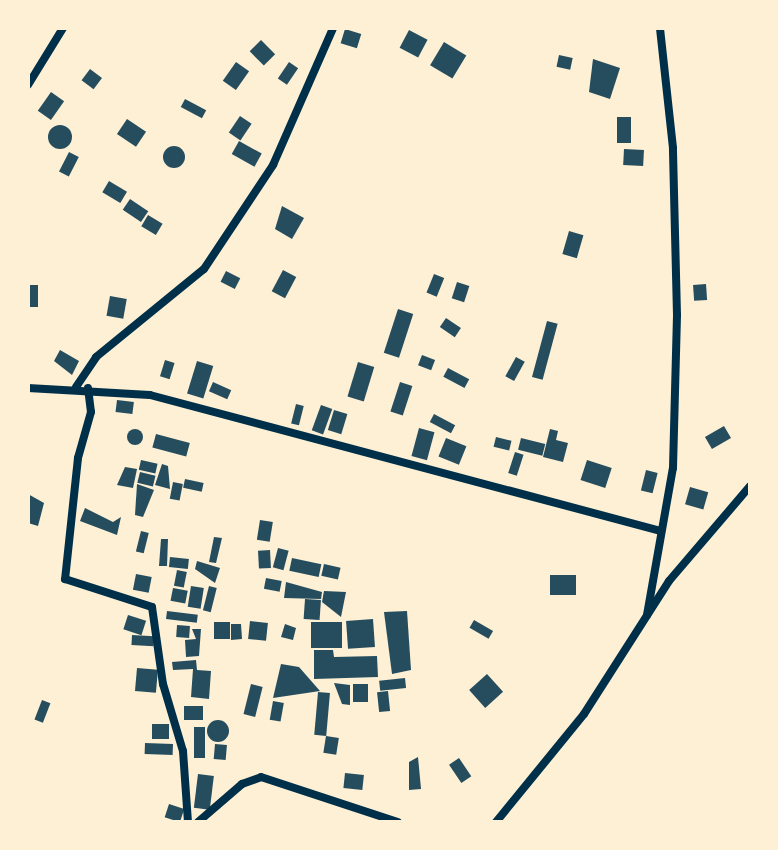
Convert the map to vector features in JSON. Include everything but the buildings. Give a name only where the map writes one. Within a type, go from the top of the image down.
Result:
[{"type":"street","points":[[28,85],[63,28]]},
{"type":"street","points":[[76,387],[96,357],[204,269],[273,165],[333,28]]},
{"type":"street","points":[[646,615],[672,468],[677,315],[673,148],[660,28]]},
{"type":"street","points":[[28,388],[88,388],[239,416],[661,531]]},
{"type":"street","points":[[88,388],[91,412],[78,458],[66,579],[152,607],[163,684],[183,751],[188,822]]},
{"type":"street","points":[[496,822],[584,714],[646,615],[750,486]]},
{"type":"street","points":[[198,822],[242,784],[261,777],[398,822]]}]
